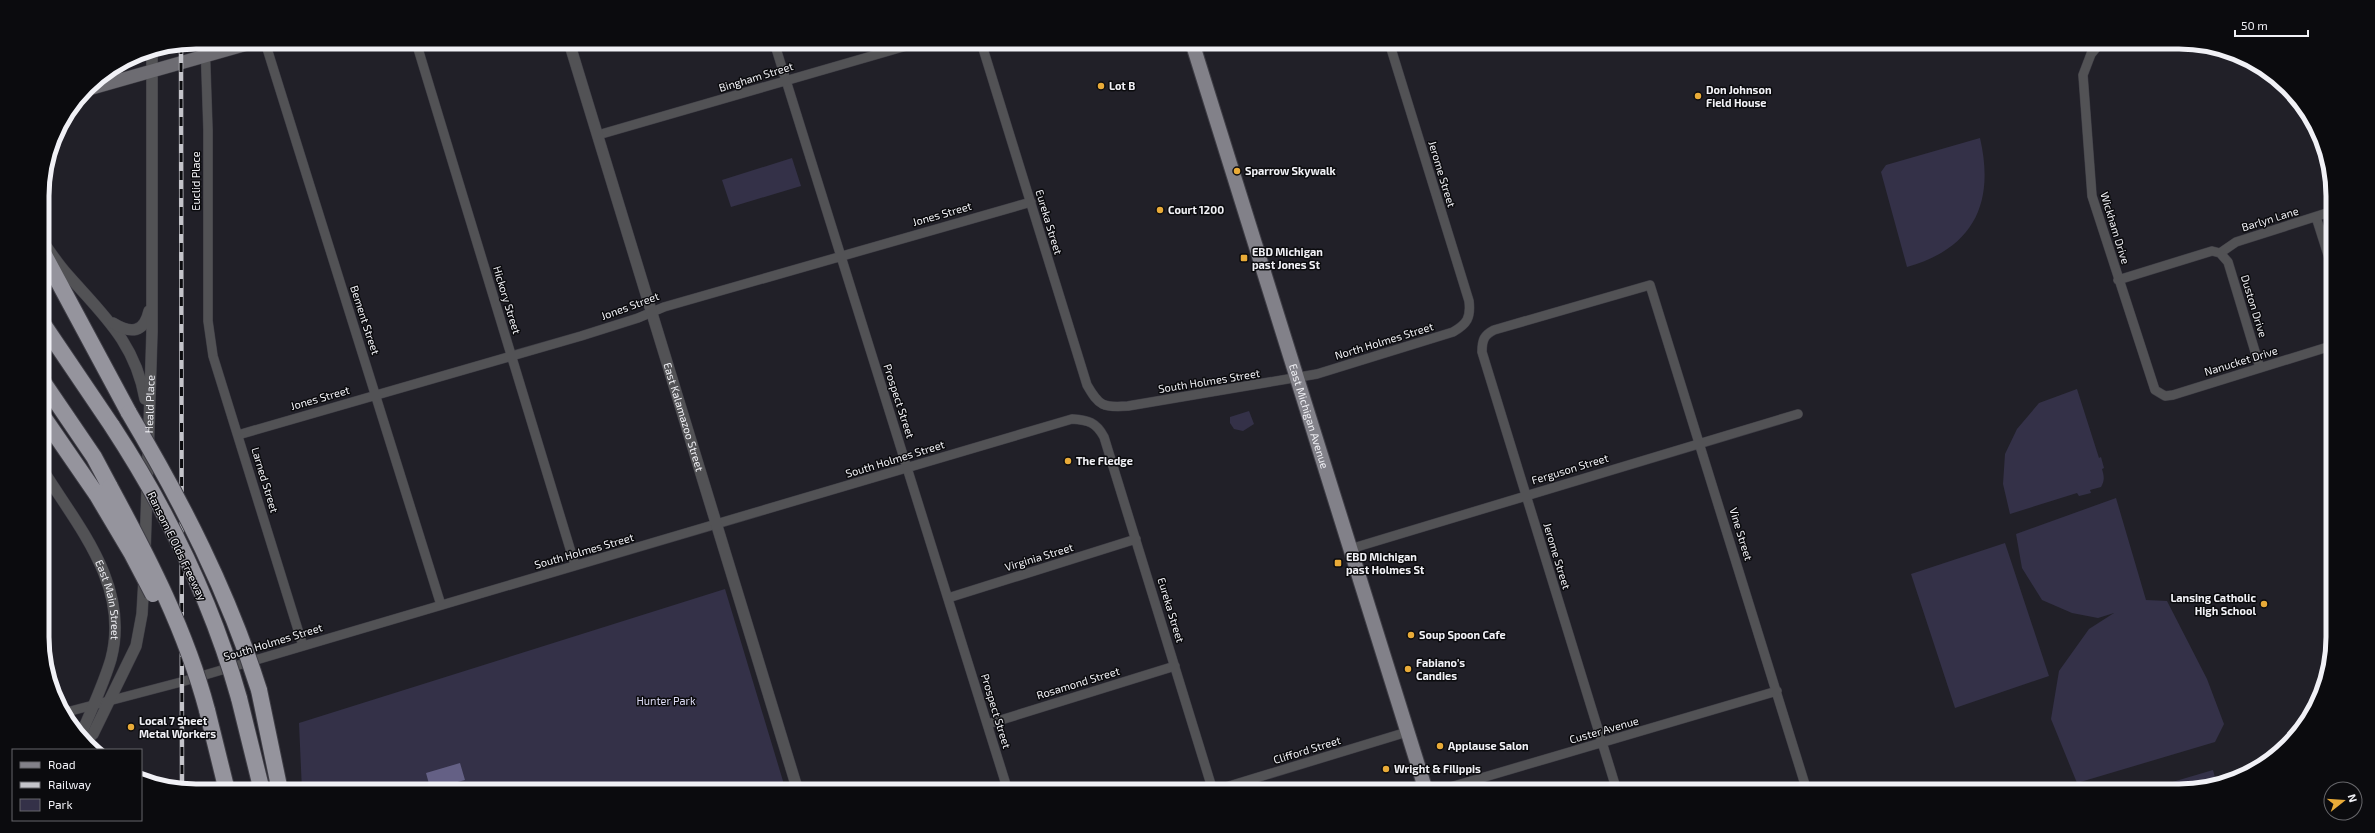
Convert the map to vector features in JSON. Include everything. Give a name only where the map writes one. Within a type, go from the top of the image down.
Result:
[{"type":"highway","points":[[49,264],[209,559],[237,626],[259,690],[279,784]]},
{"type":"highway","name":"Ransom E Olds Freeway","points":[[49,333],[112,426],[156,499],[186,560],[213,621],[239,698],[260,784]]},
{"type":"highway","points":[[49,391],[94,458],[104,491]]},
{"type":"highway","points":[[49,424],[104,491],[143,548],[169,604],[193,663],[203,709],[226,784]]},
{"type":"main road","points":[[97,87],[230,49]]},
{"type":"main road","name":"East Michigan Avenue","points":[[1194,49],[1424,784]]},
{"type":"street","name":"Euclid Place","points":[[205,49],[208,130],[208,320]]},
{"type":"street","name":"Bement Street","points":[[267,49],[441,605]]},
{"type":"street","name":"Hickory Street","points":[[418,49],[575,565]]},
{"type":"street","name":"East Kalamazoo Street","points":[[571,49],[796,784]]},
{"type":"street","name":"Prospect Street","points":[[776,49],[1006,784]]},
{"type":"street","name":"Bingham Street","points":[[598,135],[896,49]]},
{"type":"street","name":"Eureka Street","points":[[983,49],[1087,385],[1095,400],[1101,404]]},
{"type":"street","name":"Jerome Street","points":[[1391,49],[1469,301],[1470,314]]},
{"type":"street","name":"Wickham Drive","points":[[2095,49],[2091,54],[2083,75],[2092,196],[2151,383],[2158,394]]},
{"type":"street","name":"Heald Place","points":[[89,738],[93,734],[131,658],[141,624],[152,332],[150,304],[150,72],[152,56]]},
{"type":"street","name":"Jones Street","points":[[238,435],[638,318],[651,312],[841,255],[1031,202]]},
{"type":"street","name":"Barlyn Lane","points":[[2220,253],[2236,242],[2326,213]]},
{"type":"street","points":[[2316,217],[2326,248]]},
{"type":"street","points":[[49,250],[66,274],[111,322],[128,346],[138,371],[145,398],[148,426]]},
{"type":"street","points":[[2118,280],[2212,251],[2220,253]]},
{"type":"street","name":"Duston Drive","points":[[2220,253],[2228,262],[2260,368]]},
{"type":"street","name":"Vine Street","points":[[1492,331],[1650,285],[1805,784]]},
{"type":"street","points":[[111,322],[125,330],[137,329],[147,319],[150,304]]},
{"type":"street","name":"North Holmes Street","points":[[1296,379],[1453,332],[1465,324],[1470,314]]},
{"type":"street","name":"Larned Street","points":[[208,320],[213,356],[303,646]]},
{"type":"street","name":"Jerome Street","points":[[1492,331],[1485,335],[1482,352],[1615,784]]},
{"type":"street","name":"Nanucket Drive","points":[[2158,394],[2173,395],[2326,348]]},
{"type":"street","name":"South Holmes Street","points":[[1101,404],[1110,408],[1128,406],[1296,379]]},
{"type":"street","name":"Ferguson Street","points":[[1350,549],[1798,414]]},
{"type":"street","name":"South Holmes Street","points":[[70,711],[303,646],[1072,419],[1092,422],[1099,428],[1104,437]]},
{"type":"street","name":"Eureka Street","points":[[1104,437],[1211,784]]},
{"type":"street","name":"East Main Street","points":[[49,480],[98,557],[112,594],[116,626],[113,650],[83,731]]},
{"type":"street","name":"Virginia Street","points":[[948,598],[1136,539]]},
{"type":"street","name":"Rosamond Street","points":[[988,724],[1175,666]]},
{"type":"street","name":"Custer Avenue","points":[[1461,784],[1777,691]]},
{"type":"street","name":"Clifford Street","points":[[1236,784],[1407,732]]},
{"type":"green space","points":[[1980,138],[1984,161],[1984,183],[1981,202],[1974,220],[1963,235],[1949,248],[1930,259],[1907,267],[1881,172],[1886,165]]},
{"type":"green space","points":[[792,158],[801,186],[731,207],[722,180]]},
{"type":"green space","points":[[2077,389],[2099,458],[2101,457],[2104,468],[2102,469],[2104,478],[2101,487],[2090,490],[2091,493],[2079,496],[2077,493],[2010,514],[2003,484],[2005,454],[2017,429],[2039,403]]},
{"type":"green space","points":[[1249,411],[1254,424],[1243,431],[1234,429],[1230,423],[1230,417]]},
{"type":"green space","points":[[2116,498],[2146,600],[2167,601],[2207,679],[2224,724],[2215,742],[2077,783],[2051,719],[2059,671],[2089,629],[2114,613],[2098,618],[2072,613],[2042,600],[2022,568],[2016,534]]},
{"type":"green space","points":[[2005,543],[2049,676],[1955,708],[1911,574]]},
{"type":"green space","name":"Hunter Park","points":[[725,589],[784,784],[302,784],[299,723]]},
{"type":"green space","points":[[2213,770],[2216,779],[2189,784],[2166,784]]},
{"type":"shaded area","points":[[460,763],[465,780],[450,784],[429,784],[426,773]]},
{"type":"railway","points":[[181,50],[182,784]]},
{"type":"place","name":"Lot B","points":[[1101,86]]},
{"type":"place","name":"Don Johnson Field House","points":[[1698,96]]},
{"type":"place","name":"Sparrow Skywalk","points":[[1237,171]]},
{"type":"place","name":"Court 1200","points":[[1160,210]]},
{"type":"place","name":"EBD Michigan past Jones St","points":[[1244,258]]},
{"type":"place","name":"The Fledge","points":[[1068,461]]},
{"type":"place","name":"EBD Michigan past Holmes St","points":[[1338,563]]},
{"type":"place","name":"Lansing Catholic High School","points":[[2264,604]]},
{"type":"place","name":"Soup Spoon Cafe","points":[[1411,635]]},
{"type":"place","name":"Fabiano's Candies","points":[[1408,669]]},
{"type":"place","name":"Local 7 Sheet Metal Workers","points":[[131,727]]},
{"type":"place","name":"Applause Salon","points":[[1440,746]]},
{"type":"place","name":"Wright & Filippis","points":[[1386,769]]}]
